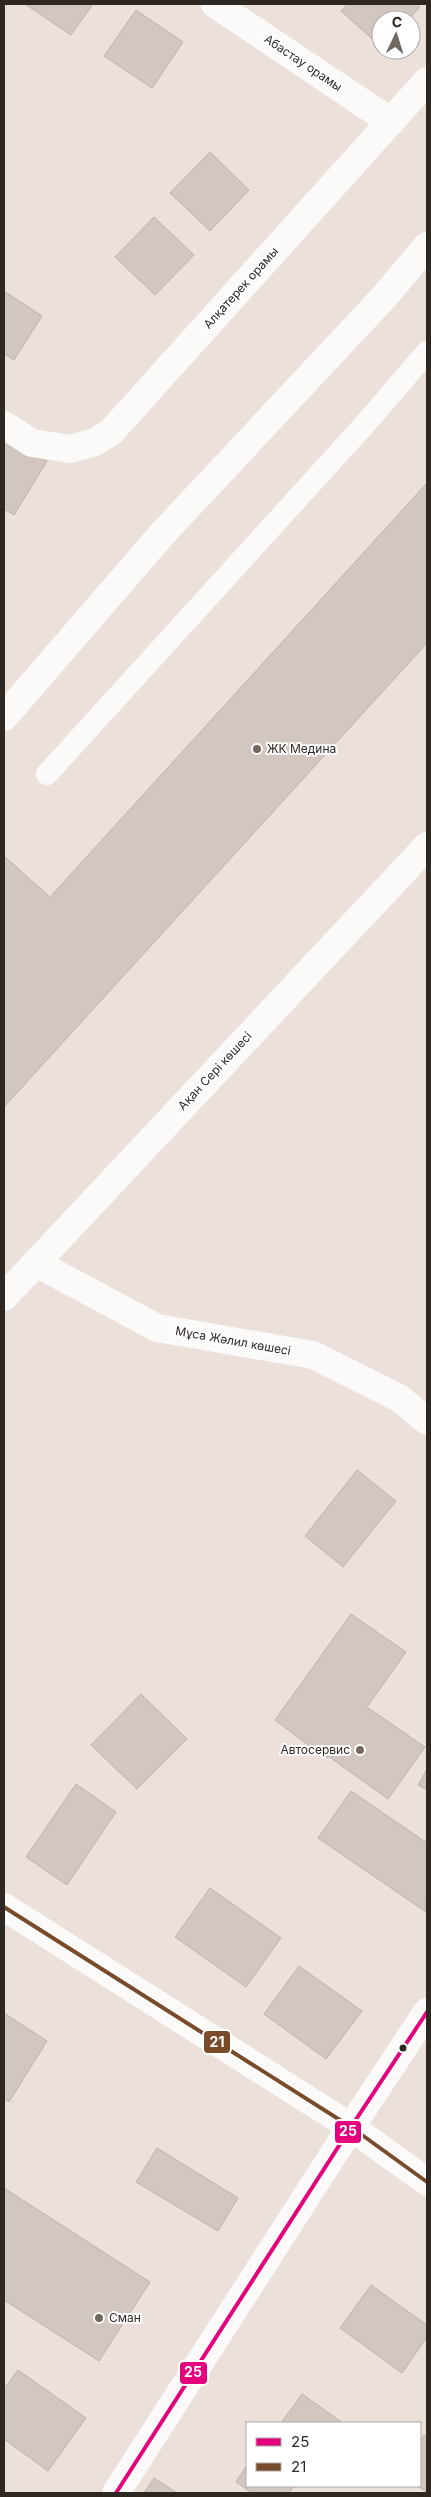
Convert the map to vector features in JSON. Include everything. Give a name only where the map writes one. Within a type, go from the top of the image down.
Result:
[{"type":"street","name":"Абастау орамы","points":[[215,4],[391,122]]},
{"type":"street","name":"Алқатерек орамы","points":[[4,426],[32,443],[70,449],[95,442],[111,432],[427,81]]},
{"type":"street","points":[[4,717],[163,533],[384,297],[427,246]]},
{"type":"street","name":"Ақан Сері көшесі","points":[[4,1297],[427,846]]},
{"type":"street","name":"Мұса Жәлил көшесі","points":[[36,1262],[157,1328],[313,1355],[399,1398],[427,1421]]},
{"type":"street","points":[[4,1906],[351,2127],[427,2182]]},
{"type":"street","points":[[116,2493],[427,2012]]},
{"type":"lane","points":[[47,774],[366,423],[427,352]]},
{"type":"building","points":[[25,4],[93,4],[71,35]]},
{"type":"building","points":[[348,4],[416,4],[420,7],[417,10],[371,10],[371,38],[341,11]]},
{"type":"building","points":[[136,10],[183,42],[152,88],[104,56]]},
{"type":"building","points":[[210,152],[249,190],[210,231],[170,193]]},
{"type":"building","points":[[154,217],[194,255],[155,295],[115,257]]},
{"type":"building","points":[[4,291],[42,316],[14,360],[4,354]]},
{"type":"building","points":[[4,435],[47,461],[14,515],[4,509]]},
{"type":"building","name":"ЖК Медина","points":[[427,483],[427,643],[4,1107],[4,856],[50,897]]},
{"type":"building","points":[[357,1470],[396,1501],[343,1567],[305,1536]]},
{"type":"building","points":[[351,1614],[406,1652],[367,1707],[425,1747],[388,1799],[328,1756],[327,1758],[319,1753],[275,1720]]},
{"type":"building","points":[[141,1694],[187,1739],[137,1789],[91,1745]]},
{"type":"building","points":[[427,1769],[427,1790],[418,1785]]},
{"type":"building","points":[[76,1784],[116,1812],[67,1885],[26,1857]]},
{"type":"building","points":[[351,1791],[427,1843],[426,1912],[318,1838]]},
{"type":"building","points":[[210,1888],[281,1938],[246,1987],[175,1937]]},
{"type":"building","points":[[299,1966],[362,2011],[326,2059],[264,2014]]},
{"type":"building","points":[[4,2013],[47,2041],[9,2102],[4,2099]]},
{"type":"building","points":[[157,2148],[238,2198],[218,2231],[136,2182]]},
{"type":"building","points":[[4,2188],[150,2282],[99,2361],[4,2300]]},
{"type":"building","points":[[371,2285],[427,2325],[427,2337],[402,2373],[340,2328]]},
{"type":"building","points":[[18,2370],[86,2418],[48,2471],[4,2439],[4,2389]]},
{"type":"building","points":[[302,2394],[342,2422],[282,2422]]},
{"type":"building","points":[[424,2435],[427,2437],[427,2492],[419,2487],[421,2487],[421,2440]]},
{"type":"building","points":[[246,2467],[246,2487],[293,2487],[289,2493],[252,2493],[236,2482]]},
{"type":"building","points":[[154,2478],[177,2493],[144,2493]]},
{"type":"transit line","name":"21","points":[[4,1907],[351,2127],[427,2182]]},
{"type":"transit line","name":"25","points":[[116,2493],[427,2012]]},
{"type":"place","name":"ЖК Медина","points":[[257,749]]},
{"type":"place","name":"Автосервис","points":[[360,1750]]},
{"type":"place","name":"Сман","points":[[99,2318]]}]
